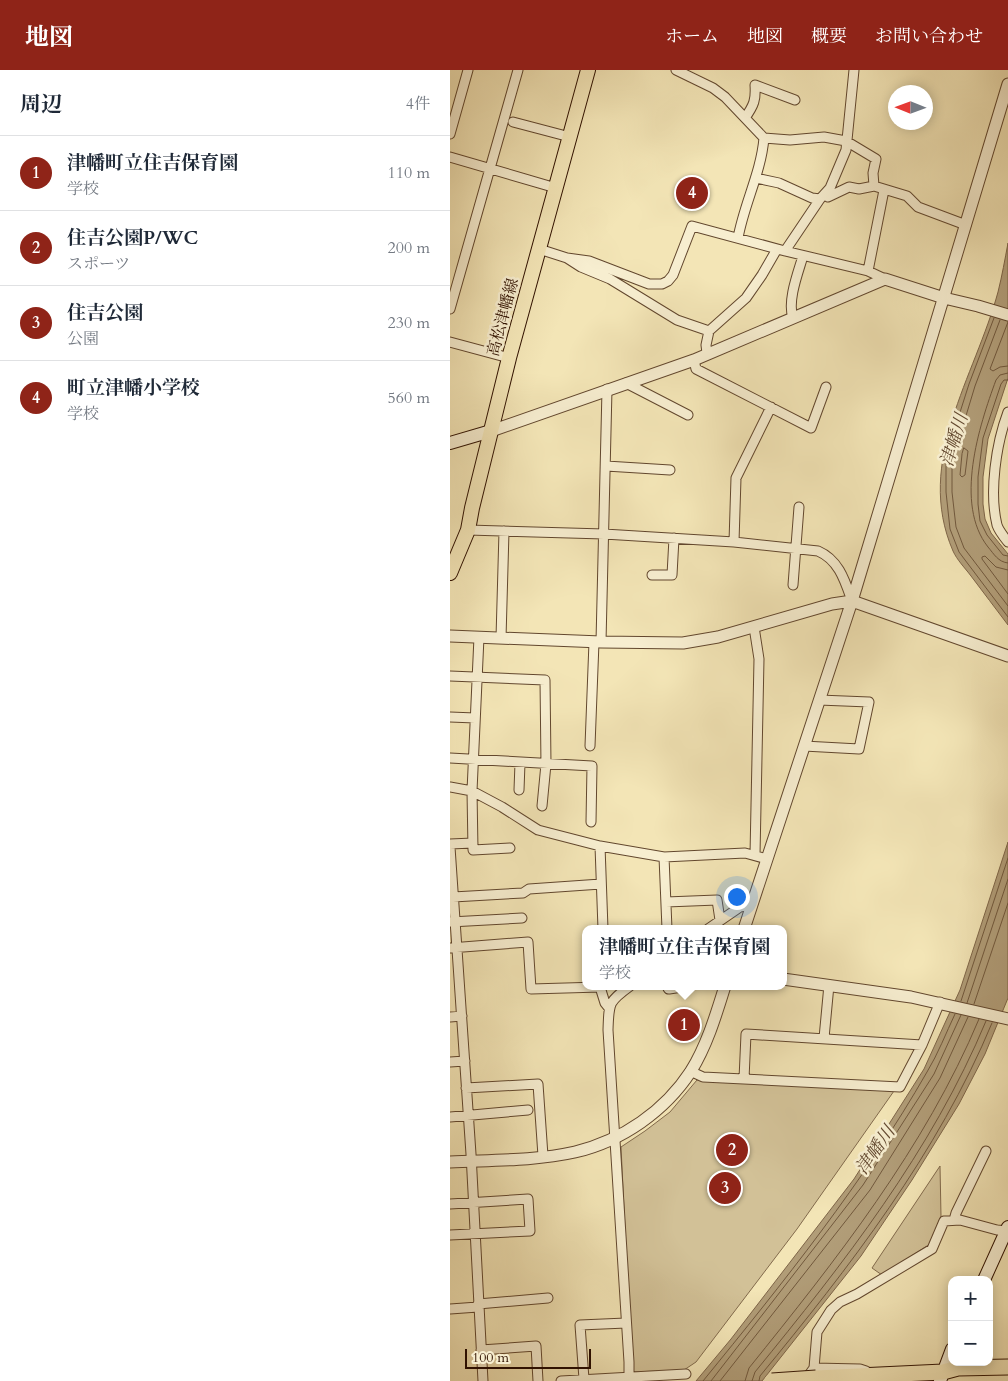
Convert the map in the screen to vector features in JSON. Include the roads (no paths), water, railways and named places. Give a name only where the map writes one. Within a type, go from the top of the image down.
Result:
[{"type":"highway","points":[[772,1381],[811,1376],[941,1376],[958,1368],[1008,1367]]},
{"type":"main road","name":"高松津幡線","points":[[450,573],[468,530],[509,358],[588,70]]},
{"type":"main road","points":[[450,443],[491,431]]},
{"type":"main road","points":[[986,1276],[1007,1229]]},
{"type":"main road","points":[[941,1376],[948,1359]]},
{"type":"street","points":[[450,134],[468,70]]},
{"type":"street","points":[[450,307],[518,70]]},
{"type":"street","points":[[676,70],[713,88],[725,97],[764,138],[790,140],[824,137],[846,141],[876,159],[873,172],[874,186]]},
{"type":"street","points":[[708,353],[706,345],[709,331],[746,298],[830,188],[846,150],[854,70]]},
{"type":"street","points":[[745,925],[852,601],[1008,84]]},
{"type":"street","points":[[744,118],[752,108],[756,98],[755,85],[795,100]]},
{"type":"street","points":[[513,122],[570,137]]},
{"type":"street","points":[[738,238],[742,219],[756,178],[764,138]]},
{"type":"street","points":[[450,157],[556,188]]},
{"type":"street","points":[[756,178],[779,183],[812,198],[828,198],[849,187],[859,189],[874,186],[907,196],[918,207],[966,225]]},
{"type":"street","points":[[868,271],[884,190]]},
{"type":"street","points":[[539,249],[567,258],[589,261],[642,282],[656,285],[668,281],[673,275],[692,226],[803,256],[868,271],[885,279],[944,298],[1008,315]]},
{"type":"street","points":[[793,318],[790,310],[803,256]]},
{"type":"street","points":[[567,258],[582,267],[610,279],[676,320],[709,331]]},
{"type":"street","points":[[491,431],[694,360],[885,279]]},
{"type":"street","points":[[450,342],[509,358]]},
{"type":"street","points":[[694,360],[696,369],[811,428],[826,387]]},
{"type":"street","points":[[626,383],[688,415]]},
{"type":"street","points":[[590,746],[604,534],[607,389]]},
{"type":"street","points":[[734,542],[736,478],[771,407]]},
{"type":"street","points":[[1007,418],[996,464],[994,492],[998,527],[1008,542]]},
{"type":"street","points":[[606,466],[670,470]]},
{"type":"street","points":[[793,585],[800,507]]},
{"type":"street","points":[[468,530],[674,538],[818,551],[827,555],[836,564],[845,580],[852,601]]},
{"type":"street","points":[[501,638],[504,531]]},
{"type":"street","points":[[652,575],[672,574],[674,538]]},
{"type":"street","points":[[450,636],[597,642],[683,643],[718,637],[832,604],[852,601],[1008,656]]},
{"type":"street","points":[[754,627],[759,658],[755,855]]},
{"type":"street","points":[[479,636],[472,791],[473,850],[501,852],[510,848]]},
{"type":"street","points":[[450,676],[545,680],[546,764],[542,806]]},
{"type":"street","points":[[804,746],[859,749],[869,702],[819,700]]},
{"type":"street","points":[[450,717],[475,718]]},
{"type":"street","points":[[450,758],[473,761],[592,766],[591,822]]},
{"type":"street","points":[[519,790],[520,763]]},
{"type":"street","points":[[450,787],[472,791],[538,830],[600,846],[664,856],[745,853],[767,859]]},
{"type":"street","points":[[473,843],[450,846],[453,948],[462,1016],[483,1381]]},
{"type":"street","points":[[600,846],[604,925]]},
{"type":"street","points":[[664,856],[667,925]]},
{"type":"street","points":[[453,897],[523,893],[529,889],[601,884]]},
{"type":"street","points":[[666,902],[717,900],[720,920]]},
{"type":"street","points":[[713,925],[740,907],[752,905]]},
{"type":"street","points":[[452,922],[522,918]]},
{"type":"street","points":[[453,948],[528,942],[531,989],[582,988]]},
{"type":"street","points":[[787,980],[942,1003],[1008,1019]]},
{"type":"street","points":[[824,1038],[829,985]]},
{"type":"street","points":[[601,990],[604,1003],[609,1008]]},
{"type":"street","points":[[625,990],[613,999],[609,1008],[608,1030],[629,1379]]},
{"type":"street","points":[[450,1162],[575,1152],[615,1138],[634,1128],[659,1108],[690,1071],[709,1034],[724,990]]},
{"type":"street","points":[[690,1071],[703,1077],[900,1087],[942,1003]]},
{"type":"street","points":[[450,1017],[462,1016]]},
{"type":"street","points":[[744,1079],[746,1034],[922,1045]]},
{"type":"street","points":[[450,1062],[465,1061]]},
{"type":"street","points":[[466,1088],[538,1084],[543,1156]]},
{"type":"street","points":[[450,1117],[528,1110]]},
{"type":"street","points":[[954,1220],[986,1151]]},
{"type":"street","points":[[450,1204],[528,1199],[530,1231],[450,1235]]},
{"type":"street","points":[[811,1376],[817,1332],[831,1310],[840,1302],[857,1294],[932,1249],[944,1221],[960,1220],[997,1230],[1007,1229]]},
{"type":"street","points":[[450,1309],[548,1298]]},
{"type":"street","points":[[584,1379],[580,1325],[626,1323]]},
{"type":"street","points":[[481,1350],[536,1346],[538,1381]]},
{"type":"street","points":[[562,1381],[629,1379],[686,1374]]},
{"type":"water","name":"津幡川","points":[[1008,243],[1008,378],[988,439],[983,477],[983,504],[985,519],[991,533],[1008,554],[1008,625],[953,551],[943,518],[940,485],[944,452],[952,420],[988,324],[998,292]]},
{"type":"water","name":"津幡川","points":[[1008,842],[1008,998],[985,1054],[959,1104],[912,1180],[861,1256],[762,1381],[696,1381],[731,1339],[854,1179],[924,1069],[960,990]]},
{"type":"place","name":"町立津幡小学校","points":[[692,193]]},
{"type":"place","name":"津幡町立住吉保育園","points":[[684,1025]]},
{"type":"place","name":"住吉公園P/WC","points":[[732,1150]]},
{"type":"place","name":"住吉公園","points":[[725,1188]]}]
